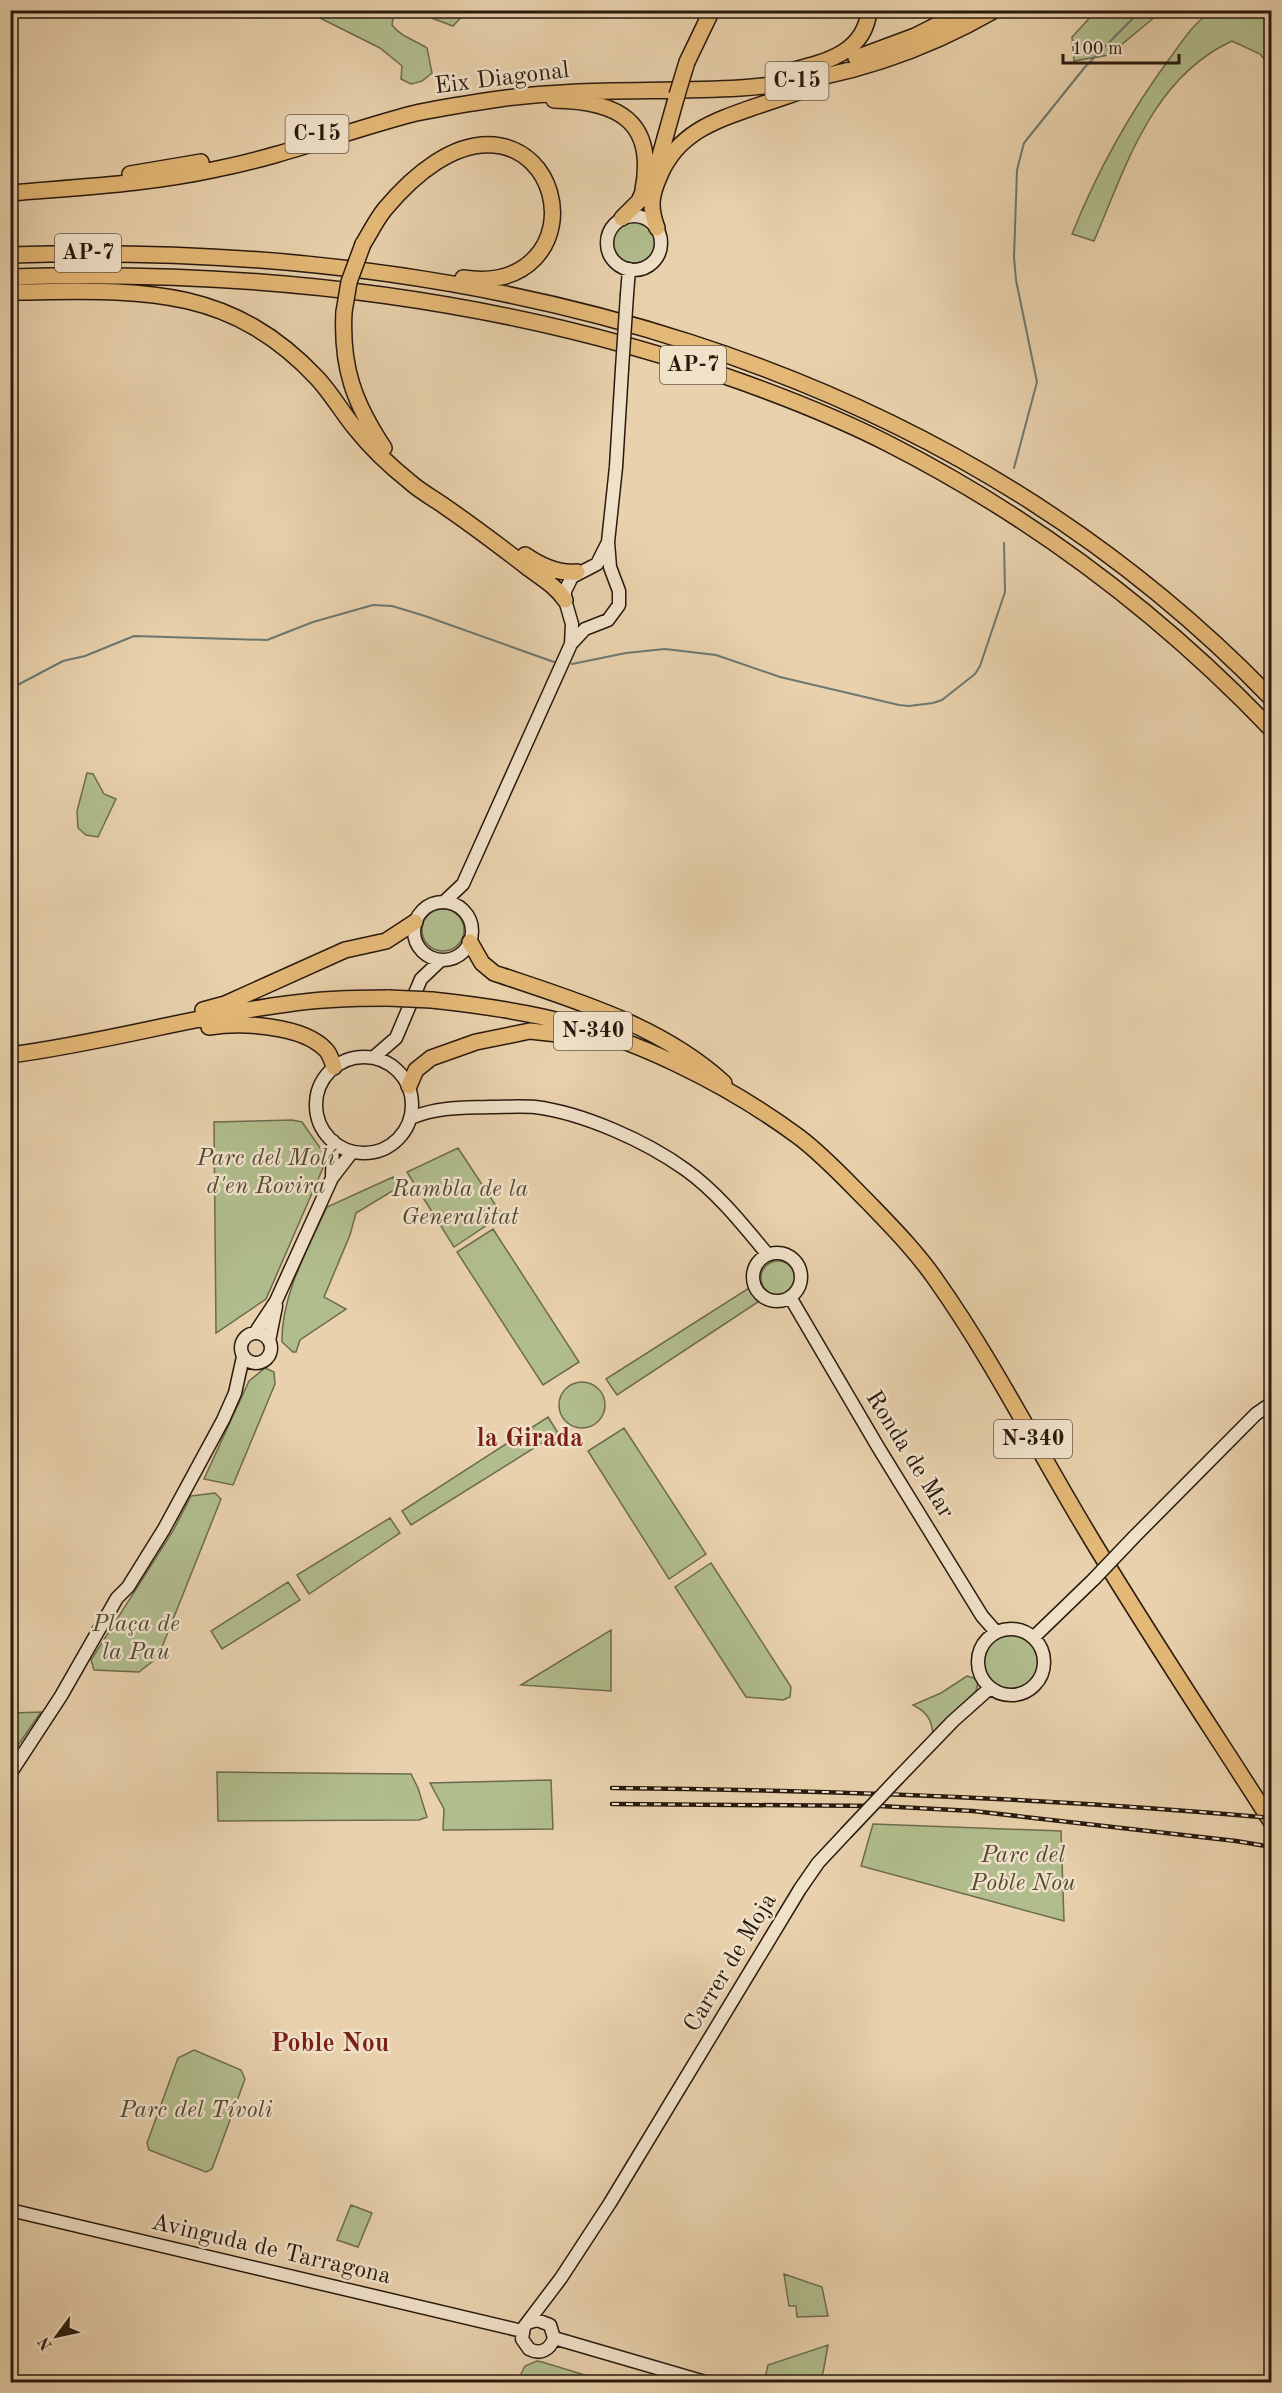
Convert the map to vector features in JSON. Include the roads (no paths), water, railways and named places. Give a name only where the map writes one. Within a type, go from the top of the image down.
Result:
[{"type":"highway","points":[[648,190],[693,38],[704,10]]},
{"type":"highway","points":[[687,62],[712,10]]},
{"type":"highway","points":[[778,74],[829,60],[847,50],[861,35],[869,10]]},
{"type":"highway","name":"Eix Diagonal","points":[[10,185],[129,174],[213,161],[466,95],[557,87],[735,79],[778,74],[858,57],[915,36],[967,10]]},
{"type":"highway","name":"Eix Diagonal","points":[[10,193],[184,176],[277,154],[421,112],[494,100],[574,91],[718,89],[778,84],[833,74],[925,47],[995,10]]},
{"type":"highway","points":[[622,218],[648,190],[674,150],[698,129],[718,119],[895,60],[925,47]]},
{"type":"highway","points":[[494,100],[579,102],[600,106],[622,116],[636,129],[645,147],[651,212],[657,228]]},
{"type":"highway","points":[[166,255],[221,252],[266,254],[369,264],[474,279],[498,278],[518,272],[531,263],[546,245],[553,222],[552,199],[543,177],[536,166],[523,156],[501,146],[474,147],[448,156],[419,175],[383,212],[363,244],[349,282],[344,312],[344,342],[351,388],[368,425],[384,449],[410,474],[532,560],[557,571],[584,570]]},
{"type":"highway","name":"AP-7","points":[[10,255],[166,255],[322,266],[501,293],[611,318],[741,358],[795,379],[919,436],[988,474],[1055,517],[1120,563],[1180,612],[1272,699]]},
{"type":"highway","name":"AP-7","points":[[10,277],[120,275],[208,278],[373,294],[536,323],[649,351],[734,379],[821,413],[889,444],[1011,514],[1077,559],[1146,612],[1205,663],[1272,730]]},
{"type":"highway","points":[[10,292],[88,292],[170,297],[222,310],[248,322],[282,344],[302,363],[379,454],[411,484],[487,536],[554,588],[566,606]]},
{"type":"highway","points":[[127,1035],[147,1025],[225,1004],[345,950],[386,941],[415,922]]},
{"type":"highway","points":[[470,942],[482,963],[494,973],[620,1018],[683,1052],[714,1074],[742,1100]]},
{"type":"highway","name":"N-340","points":[[10,1055],[108,1039],[286,1004],[346,998],[432,1000],[502,1009],[544,1017],[587,1029],[660,1057],[742,1100],[800,1138],[839,1172],[905,1241],[934,1277],[963,1319],[1088,1533],[1272,1823]]},
{"type":"highway","points":[[108,1039],[129,1040],[222,1024],[291,1030],[307,1036],[325,1048],[334,1066]]},
{"type":"highway","points":[[410,1091],[416,1070],[432,1058],[476,1042],[530,1031],[581,1036],[634,1051],[713,1090],[742,1100]]},
{"type":"street","points":[[637,215],[646,218],[657,228],[662,242],[654,263],[639,270],[628,269],[613,260],[607,246],[609,232],[622,218],[637,215]]},
{"type":"street","points":[[413,1117],[410,1091],[396,1067],[396,1038],[421,979],[441,960],[457,956],[470,942],[471,924],[463,910],[464,884],[571,644],[579,634],[606,622],[619,605],[619,591],[610,567],[608,542],[615,488],[628,269]]},
{"type":"street","points":[[571,644],[572,624],[566,606],[568,583],[599,561],[608,542]]},
{"type":"street","points":[[584,570],[601,571],[614,579]]},
{"type":"street","points":[[566,606],[582,623],[595,625]]},
{"type":"street","points":[[441,960],[427,955],[420,948],[414,937],[415,922],[423,910],[430,905],[444,902],[464,884]]},
{"type":"street","points":[[444,902],[463,910]]},
{"type":"street","points":[[420,948],[421,979]]},
{"type":"street","points":[[374,1057],[396,1038]]},
{"type":"street","points":[[396,1067],[374,1057],[349,1058],[334,1066],[321,1082],[316,1104],[323,1130],[333,1141],[352,1152],[381,1150],[397,1140],[413,1117],[438,1108],[534,1107],[566,1114],[618,1132],[644,1144],[686,1170],[723,1203],[768,1255]]},
{"type":"street","points":[[410,1091],[438,1108]]},
{"type":"street","points":[[332,1178],[333,1141]]},
{"type":"street","points":[[256,1364],[243,1357],[240,1349],[243,1340],[255,1333],[276,1302],[332,1178],[352,1152]]},
{"type":"street","points":[[785,1254],[797,1264],[801,1278],[796,1292],[790,1297],[773,1301],[758,1291],[754,1271],[762,1259],[768,1255],[785,1254]]},
{"type":"street","name":"Ronda de Mar","points":[[790,1297],[878,1447],[982,1616],[996,1632]]},
{"type":"street","points":[[83,1661],[90,1655],[127,1596],[128,1587],[199,1466],[235,1393],[256,1364],[268,1357],[276,1302]]},
{"type":"street","points":[[255,1333],[263,1335],[269,1341]]},
{"type":"street","points":[[235,1393],[243,1357]]},
{"type":"street","points":[[1034,1637],[1256,1414],[1272,1403]]},
{"type":"street","points":[[10,1774],[116,1606],[113,1595],[128,1587]]},
{"type":"street","points":[[1016,1629],[1034,1637],[1044,1657],[1044,1669],[1040,1679],[1023,1694],[1000,1694],[990,1688],[980,1675],[978,1656],[987,1638],[996,1632],[1016,1629]]},
{"type":"street","name":"Carrer de Moja","points":[[525,2327],[610,2203],[818,1863],[953,1721],[990,1688]]},
{"type":"street","name":"Avinguda de Tarragona","points":[[10,2210],[525,2327]]},
{"type":"street","name":"Carrer de Moja","points":[[547,2322],[546,2305],[549,2294]]},
{"type":"street","points":[[537,2320],[547,2322],[554,2338],[549,2348],[534,2352],[523,2342],[525,2327],[537,2320]]},
{"type":"street","points":[[554,2338],[705,2382]]},
{"type":"waterway","points":[[1014,468],[1037,382],[1016,280],[1014,257],[1017,170],[1024,143],[1085,67],[1141,10]]},
{"type":"waterway","points":[[572,664],[626,653],[665,649],[716,655],[780,677],[899,705],[933,703],[942,700],[975,674],[980,666],[1005,592],[1004,543]]},
{"type":"waterway","points":[[10,689],[63,661],[85,656],[134,636],[267,640],[313,622],[373,605],[392,606],[425,616],[554,662]]},
{"type":"railway","points":[[612,1788],[942,1796],[1107,1805],[1272,1818]]},
{"type":"railway","points":[[612,1804],[879,1806],[973,1811],[1272,1847]]},
{"type":"district","name":"la Girada","points":[[530,1439]]},
{"type":"district","name":"Poble Nou","points":[[330,2044]]},
{"type":"park label","name":"Parc del Molí d'en Rovira","points":[[266,1173]]},
{"type":"park label","name":"Rambla de la Generalitat","points":[[460,1204]]},
{"type":"park label","name":"Plaça de la Pau","points":[[136,1639]]},
{"type":"park label","name":"Parc del Poble Nou","points":[[1023,1870]]},
{"type":"park label","name":"Parc del Tívoli","points":[[196,2111]]}]
